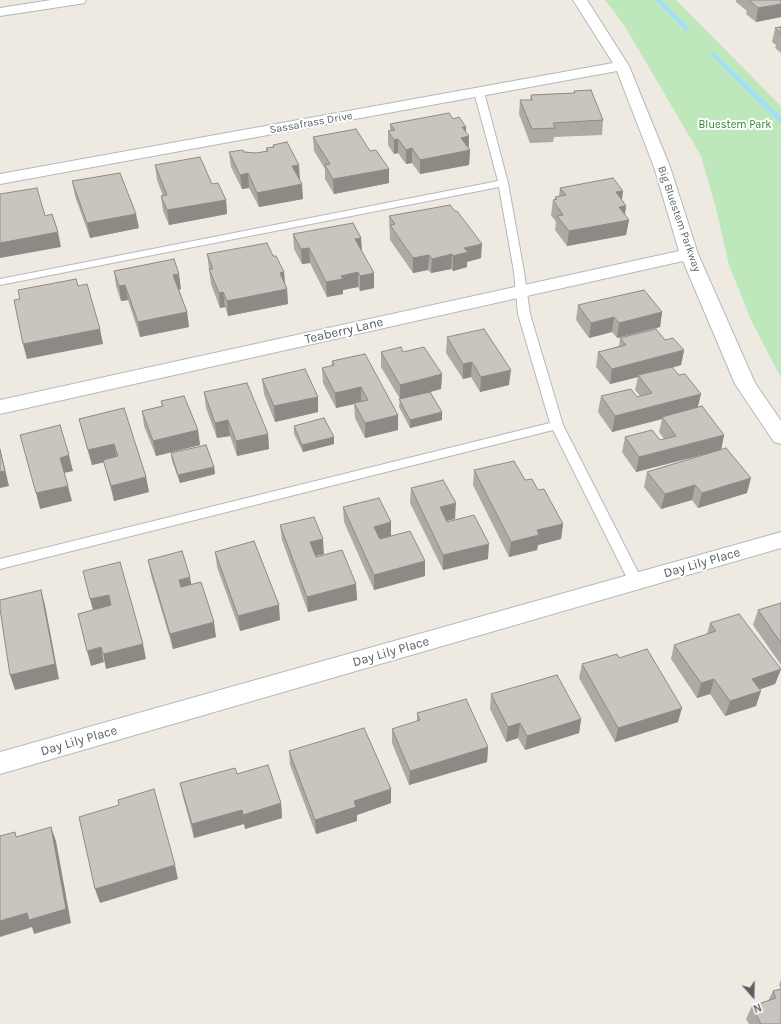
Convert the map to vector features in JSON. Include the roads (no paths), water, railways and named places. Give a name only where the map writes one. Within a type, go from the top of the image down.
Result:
[{"type":"street","points":[[0,12],[79,0]]},
{"type":"street","name":"Big Bluestem Parkway","points":[[580,0],[622,66],[662,167],[689,254],[745,384],[781,437]]},
{"type":"street","name":"Sassafrass Drive","points":[[0,179],[622,66]]},
{"type":"street","name":"Teaberry Lane","points":[[0,407],[689,254]]},
{"type":"street","name":"Day Lily Place","points":[[0,763],[781,540]]},
{"type":"lane","points":[[479,92],[503,182],[519,272],[524,314],[557,426],[636,582]]},
{"type":"lane","points":[[0,282],[503,182]]},
{"type":"lane","points":[[0,564],[557,426]]},
{"type":"waterway","points":[[658,0],[687,29]]},
{"type":"waterway","points":[[713,54],[781,121]]},
{"type":"park label","name":"Bluestem Park","points":[[735,125]]}]
